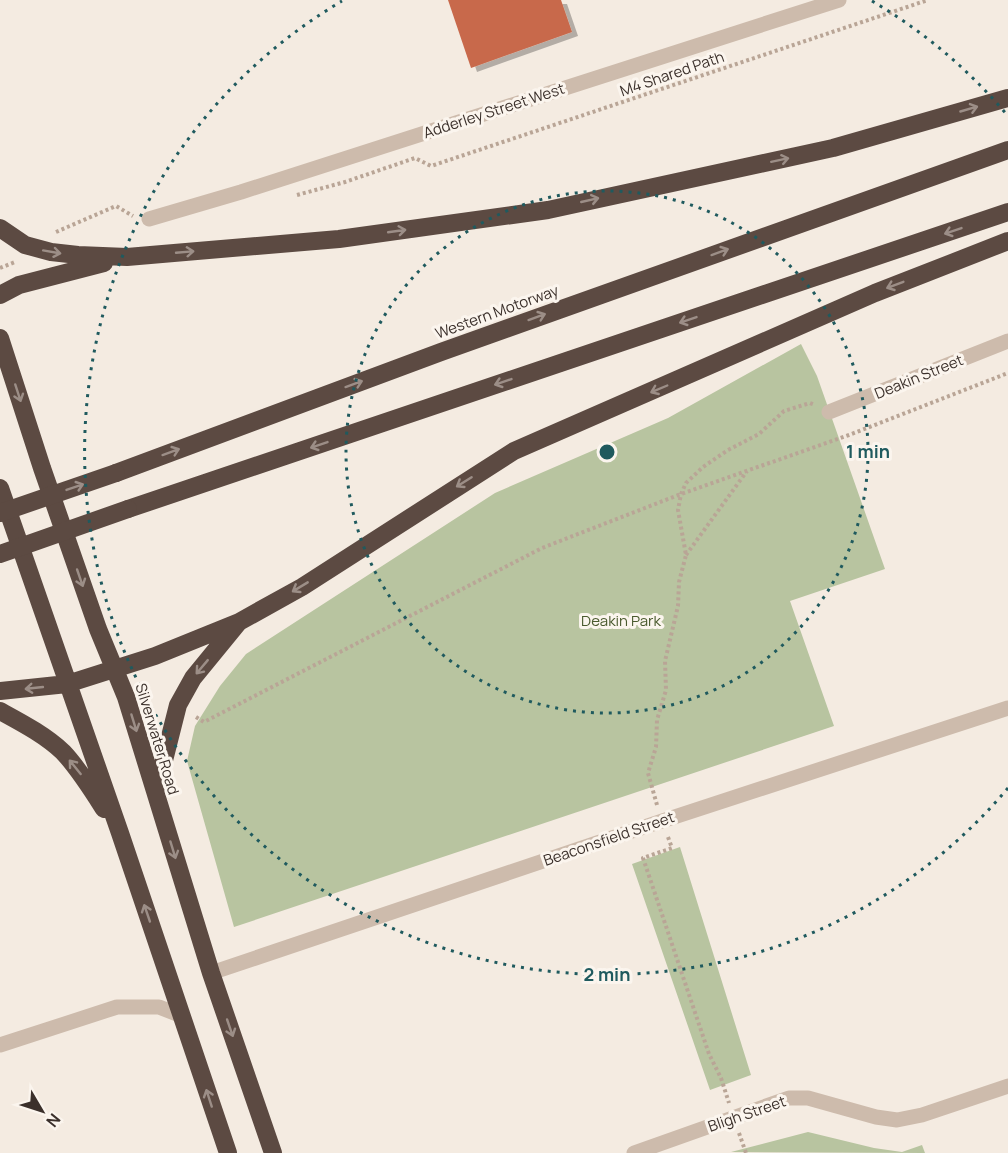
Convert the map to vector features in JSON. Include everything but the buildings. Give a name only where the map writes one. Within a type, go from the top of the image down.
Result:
[{"type":"highway","points":[[0,228],[25,245],[44,251],[127,257],[339,239],[548,210],[833,148],[1008,98]]},
{"type":"highway","name":"Western Motorway","points":[[0,513],[116,473],[452,348],[1008,150]]},
{"type":"highway","points":[[0,554],[1008,212]]},
{"type":"highway","points":[[0,691],[67,684],[154,656],[239,622],[302,587],[514,452],[875,293],[1008,241]]},
{"type":"highway","points":[[0,295],[19,285],[127,257]]},
{"type":"highway","name":"Silverwater Road","points":[[0,338],[98,629],[126,697],[211,973],[273,1153]]},
{"type":"highway","points":[[0,488],[228,1153]]},
{"type":"highway","points":[[155,794],[178,705],[193,678],[239,622]]},
{"type":"highway","points":[[0,711],[41,734],[63,753],[84,777],[120,833]]},
{"type":"street","name":"Adderley Street West","points":[[149,219],[241,192],[839,0]]},
{"type":"street","name":"Deakin Street","points":[[829,412],[1008,341]]},
{"type":"street","name":"Beaconsfield Street","points":[[211,973],[662,821],[1008,708]]},
{"type":"street","points":[[0,1045],[117,1007],[159,1007],[182,1016]]},
{"type":"street","name":"Bligh Street","points":[[634,1153],[789,1098],[808,1098],[876,1117],[897,1120],[922,1115],[1008,1086]]},
{"type":"path","name":"M4 Shared Path","points":[[423,162],[432,166],[485,149],[928,0]]},
{"type":"path","points":[[51,232],[58,232],[116,206],[132,216],[149,219]]},
{"type":"path","points":[[0,268],[15,262]]},
{"type":"path","points":[[196,717],[204,722],[542,548],[681,494],[849,435],[1008,373]]},
{"type":"path","points":[[686,555],[678,510],[686,483],[703,467],[728,450],[759,434],[784,411],[810,403],[829,412]]},
{"type":"path","points":[[653,791],[648,773],[656,747],[657,720],[666,690],[665,661],[678,606],[679,582],[686,555],[748,471]]},
{"type":"path","points":[[672,848],[643,858],[709,1054],[726,1092]]},
{"type":"path","points":[[744,1147],[746,1153]]},
{"type":"green space","name":"Deakin Park","points":[[801,344],[817,376],[885,569],[790,601],[834,726],[234,927],[187,761],[195,726],[220,686],[246,654],[495,493],[668,418]]},
{"type":"green space","points":[[680,847],[751,1075],[710,1090],[632,864]]},
{"type":"green space","points":[[808,1132],[874,1148],[902,1152],[922,1145],[925,1153],[731,1152]]}]
